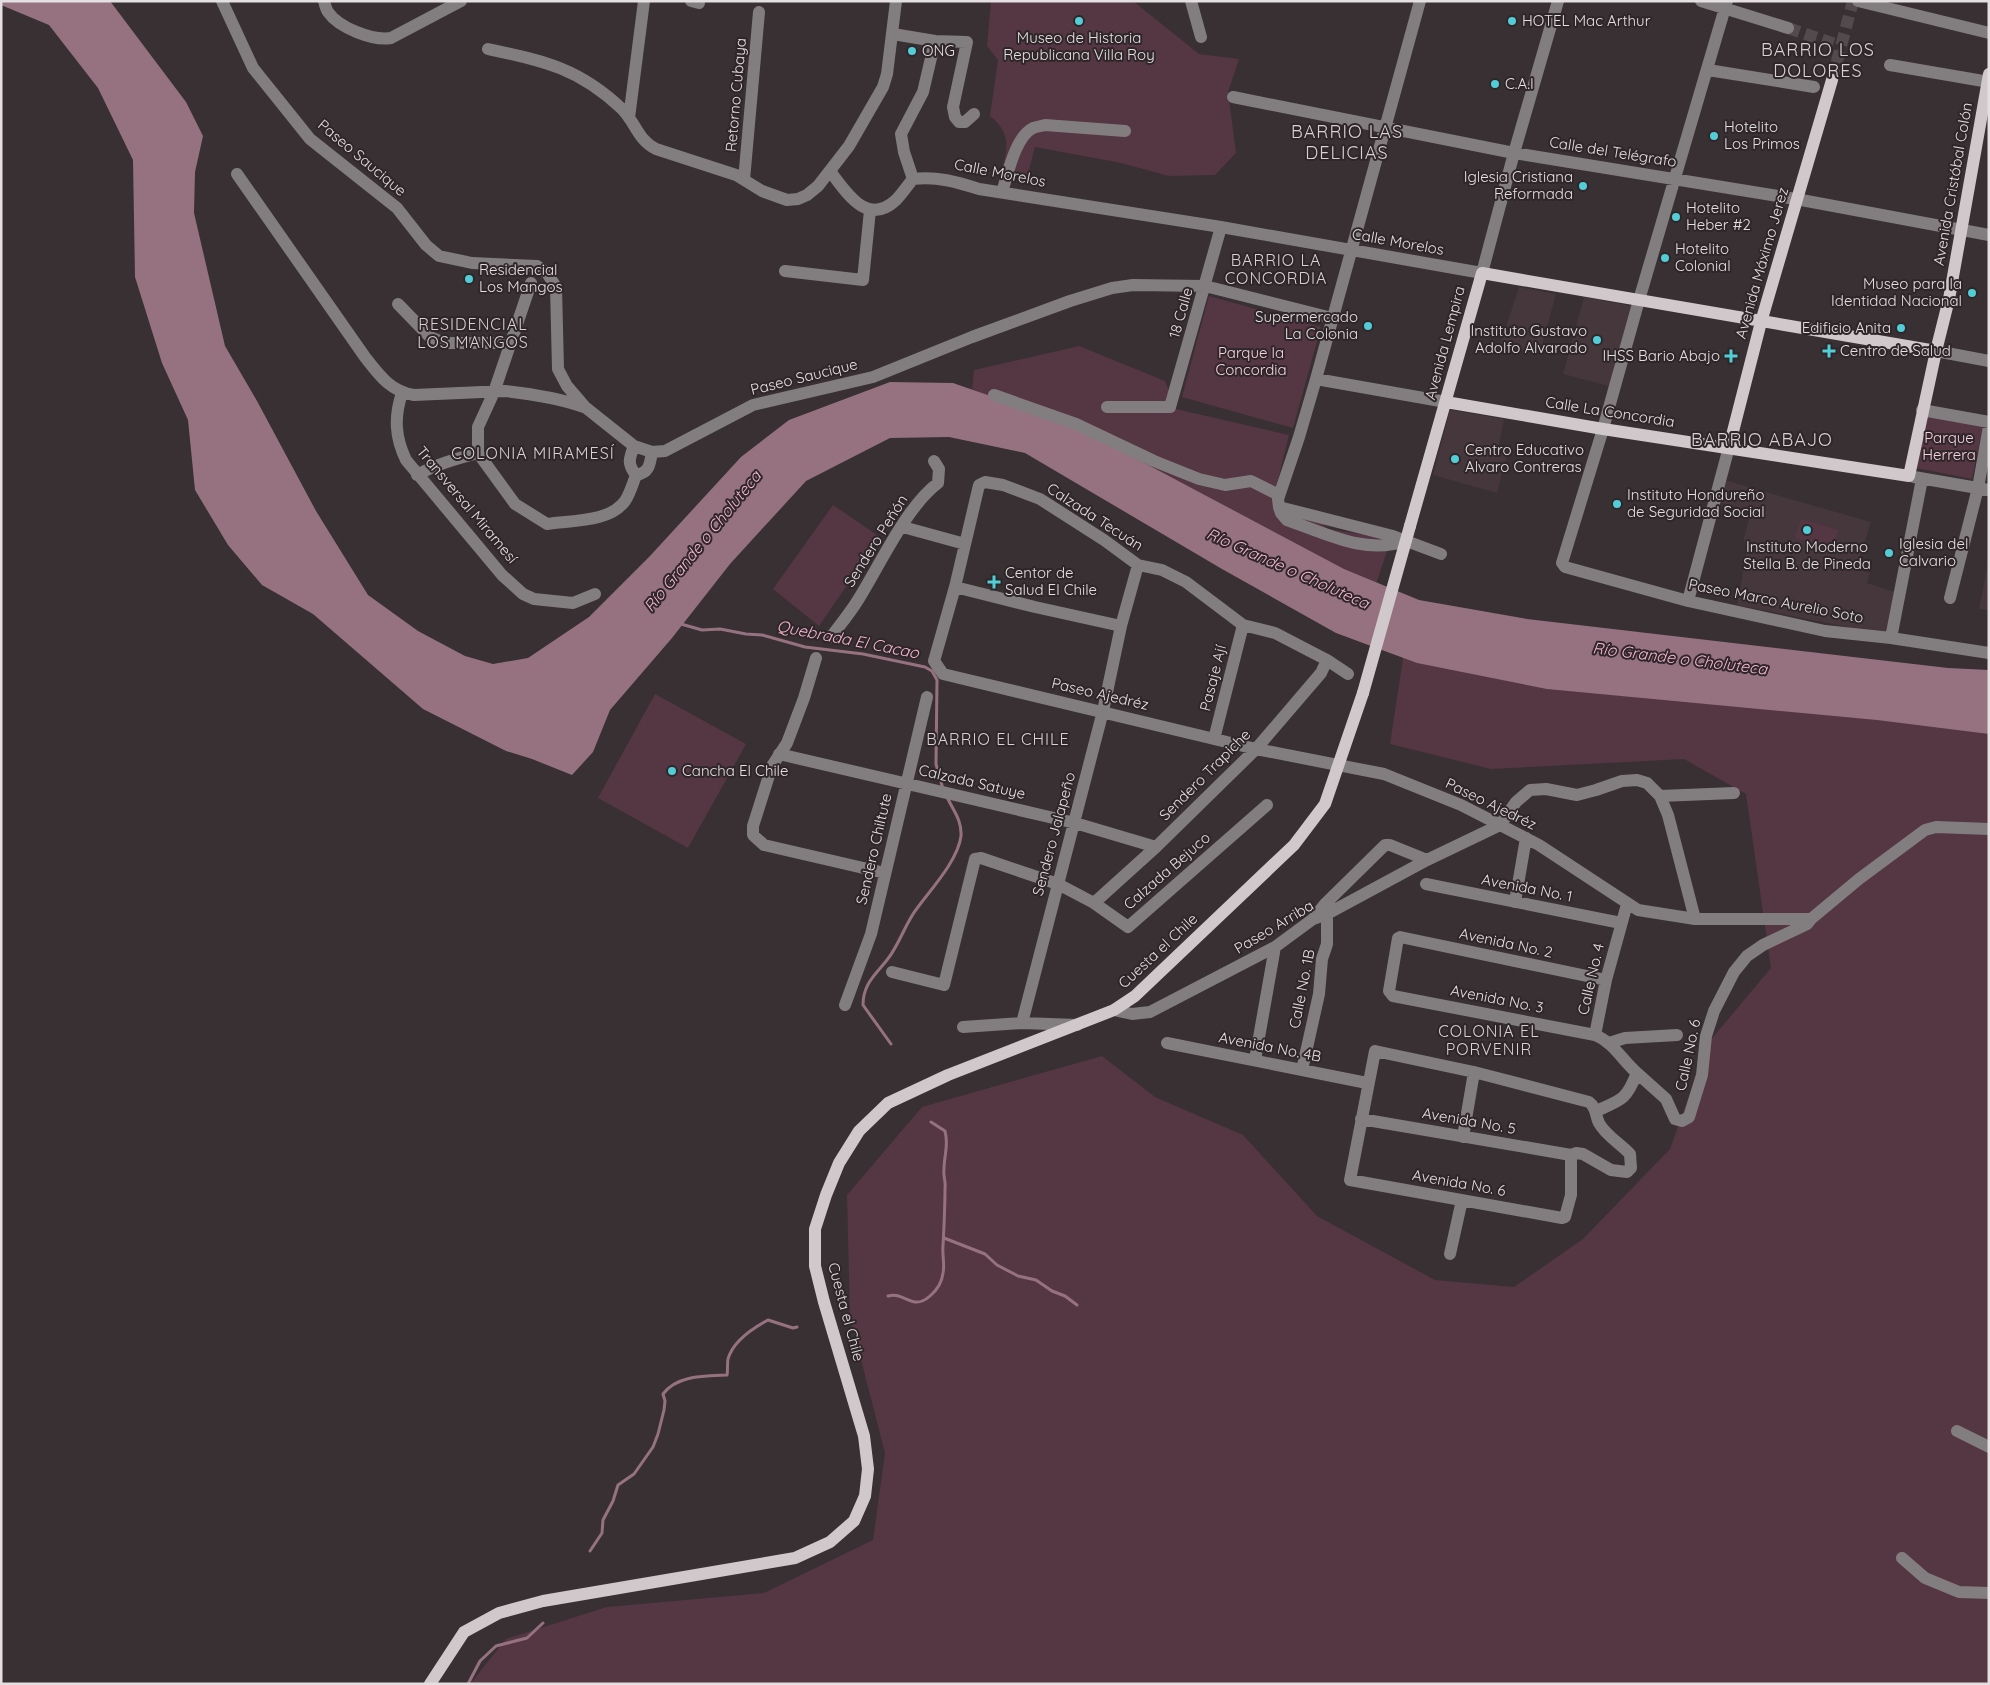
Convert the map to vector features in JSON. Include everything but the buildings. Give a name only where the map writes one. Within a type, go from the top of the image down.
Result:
[{"type":"main road","name":"Avenida Cristóbal Colón","points":[[1915,477],[1922,410],[1949,299],[1988,79]]},
{"type":"main road","name":"Avenida Máximo Jerez","points":[[1729,447],[1761,322],[1832,80]]},
{"type":"main road","name":"Calle Morelos","points":[[1482,273],[1936,351]]},
{"type":"main road","name":"Avenida Lempira","points":[[1363,693],[1482,273]]},
{"type":"main road","name":"Calle La Concordia","points":[[1446,402],[1603,429],[1915,477]]},
{"type":"main road","name":"Cuesta el Chile","points":[[430,1684],[464,1632],[498,1613],[543,1601],[794,1558],[830,1542],[854,1521],[865,1496],[868,1469],[864,1436],[815,1266],[815,1229],[839,1163],[859,1132],[888,1103],[948,1075],[1114,1010],[1135,996],[1294,845],[1325,804],[1363,693]]},
{"type":"street","name":"Paseo Saucique","points":[[222,1],[253,68],[310,139],[397,208],[426,245],[439,256],[472,264],[537,266],[547,272],[556,287],[558,370],[566,386],[585,407],[634,446],[652,452],[665,451],[753,405],[873,377],[972,337],[1070,301],[1112,288],[1133,285],[1205,286],[1332,318]]},
{"type":"street","points":[[324,1],[328,12],[341,24],[372,38],[383,39],[391,38],[461,1]]},
{"type":"street","points":[[629,118],[644,1]]},
{"type":"street","points":[[488,49],[537,60],[566,70],[598,89],[624,111],[647,144],[656,149],[736,174],[762,191],[788,200],[798,199],[807,196],[818,186],[849,146],[883,87],[887,74],[896,1]]},
{"type":"street","points":[[1192,1],[1201,37]]},
{"type":"street","points":[[1280,501],[1316,380],[1350,250],[1420,1]]},
{"type":"street","name":"Avenida Lempira","points":[[1482,273],[1558,1]]},
{"type":"street","points":[[1701,1],[1726,5],[1788,28]]},
{"type":"street","points":[[1858,1],[1989,33]]},
{"type":"street","points":[[1603,429],[1726,5]]},
{"type":"street","name":"Retorno Cubaya","points":[[744,180],[758,12]]},
{"type":"street","points":[[893,34],[935,41],[967,42],[953,108],[955,117],[959,122],[965,122],[974,114]]},
{"type":"street","points":[[830,171],[847,194],[862,208],[870,210],[883,208],[895,201],[913,179],[904,152],[901,134],[923,92],[935,41]]},
{"type":"street","points":[[1890,66],[1988,79]]},
{"type":"street","points":[[1708,70],[1814,87]]},
{"type":"street","name":"Calle del Telégrafo","points":[[1233,97],[1514,153],[1796,199],[1989,235]]},
{"type":"street","points":[[1002,192],[1013,156],[1021,138],[1032,129],[1045,125],[1124,131]]},
{"type":"street","points":[[237,174],[376,372],[386,383],[402,393],[414,395],[505,391],[571,402],[585,407]]},
{"type":"street","name":"Calle Morelos","points":[[913,179],[927,177],[944,179],[979,189],[1221,226],[1482,273]]},
{"type":"street","points":[[785,271],[863,280],[870,210]]},
{"type":"street","name":"18 Calle","points":[[1107,407],[1170,407],[1221,226]]},
{"type":"street","points":[[531,283],[494,392],[478,427],[478,453],[516,504],[546,524],[600,517],[613,511],[625,501],[636,475]]},
{"type":"street","points":[[398,304],[430,337],[445,343],[512,343]]},
{"type":"street","name":"Calle Morelos","points":[[1936,351],[1989,361]]},
{"type":"street","name":"Calle La Concordia","points":[[1316,380],[1446,402]]},
{"type":"street","name":"Transversal Miramesí","points":[[402,393],[396,416],[398,443],[406,460],[502,575],[524,594],[534,599],[573,603],[596,594]]},
{"type":"street","points":[[994,395],[1076,424],[1154,461],[1199,479],[1225,485],[1250,481],[1280,501],[1441,554]]},
{"type":"street","points":[[1922,410],[1989,424],[1984,489],[1950,598]]},
{"type":"street","name":"Paseo Marco Aurelio Soto","points":[[1603,429],[1562,563],[1565,568],[1688,601],[1825,631],[1891,638],[1989,653]]},
{"type":"street","points":[[634,446],[629,459],[630,467],[636,475]]},
{"type":"street","name":"Avenida Máximo Jerez","points":[[1688,601],[1729,447]]},
{"type":"street","points":[[636,475],[644,474],[650,466],[652,452]]},
{"type":"street","points":[[417,475],[447,461],[478,453]]},
{"type":"street","name":"Sendero Peñón","points":[[831,637],[858,601],[923,496],[938,483],[939,469],[934,461]]},
{"type":"street","name":"Calle La Concordia","points":[[1915,477],[1984,489]]},
{"type":"street","name":"Avenida Cristóbal Colón","points":[[1891,638],[1915,477]]},
{"type":"street","name":"Calzada Tecuán","points":[[966,544],[979,485],[985,482],[1003,485],[1040,499],[1104,540],[1138,565],[1162,570],[1186,582],[1243,625],[1275,633],[1348,674]]},
{"type":"street","points":[[903,527],[966,544],[955,587],[1034,608],[1121,626]]},
{"type":"street","name":"Sendero Jalapeño","points":[[1022,1023],[1103,711],[1121,626],[1138,565]]},
{"type":"street","name":"Paseo Ajedréz","points":[[955,587],[934,661],[943,674],[1256,749],[1384,774],[1461,805],[1540,845],[1638,910],[1695,919],[1811,919]]},
{"type":"street","name":"Pasaje Ají","points":[[1214,738],[1243,625]]},
{"type":"street","points":[[816,658],[804,698],[787,743],[772,766],[753,826],[753,835],[764,845],[885,873]]},
{"type":"street","name":"Sendero Trapiche","points":[[1094,903],[1156,847],[1256,749],[1321,673],[1326,660]]},
{"type":"street","name":"Sendero Chiltute","points":[[845,1005],[871,934],[927,697]]},
{"type":"street","name":"Calzada Satuye","points":[[779,754],[1074,823],[1156,847]]},
{"type":"street","points":[[1500,825],[1516,802],[1530,790],[1546,789],[1577,795],[1622,781],[1637,780],[1647,783],[1660,796],[1668,814],[1695,919]]},
{"type":"street","points":[[1660,796],[1734,792]]},
{"type":"street","name":"Calzada Bejuco","points":[[892,972],[944,985],[975,858],[981,858],[1058,884],[1094,903],[1128,927],[1266,804]]},
{"type":"street","name":"Paseo Arriba","points":[[1114,1010],[1132,1014],[1150,1012],[1275,947],[1313,919],[1328,914],[1427,860],[1500,825]]},
{"type":"street","points":[[1811,919],[1925,830],[1936,827],[1989,829]]},
{"type":"street","points":[[1515,902],[1526,838]]},
{"type":"street","points":[[1313,919],[1325,904],[1385,845],[1390,845],[1427,860]]},
{"type":"street","name":"Avenida No. 1","points":[[1426,884],[1621,924]]},
{"type":"street","name":"Calle No. 4","points":[[1627,904],[1606,980],[1595,1035],[1609,1043],[1619,1056],[1637,1073]]},
{"type":"street","name":"Calle No. 1B","points":[[1302,1070],[1320,994],[1322,959],[1328,944],[1328,914]]},
{"type":"street","name":"Calle No. 6","points":[[1637,1073],[1666,1098],[1675,1119],[1682,1120],[1690,1117],[1702,1075],[1706,1036],[1714,1011],[1734,972],[1747,956],[1762,945],[1806,924],[1811,919]]},
{"type":"street","name":"Avenida No. 2","points":[[1393,996],[1389,991],[1398,938],[1400,937],[1606,980]]},
{"type":"street","points":[[1255,1060],[1275,947]]},
{"type":"street","name":"Avenida No. 3","points":[[1393,996],[1595,1035]]},
{"type":"street","points":[[963,1027],[1022,1023],[1077,1025]]},
{"type":"street","points":[[1609,1043],[1625,1038],[1676,1035]]},
{"type":"street","name":"Avenida No. 4B","points":[[1167,1043],[1367,1083]]},
{"type":"street","points":[[1361,1119],[1375,1051],[1474,1072],[1593,1106],[1615,1103],[1629,1092],[1637,1073]]},
{"type":"street","points":[[1463,1137],[1474,1072]]},
{"type":"street","points":[[1572,1155],[1576,1153],[1583,1154],[1611,1170],[1627,1172],[1631,1168],[1630,1154],[1606,1133],[1598,1121],[1593,1106]]},
{"type":"street","name":"Avenida No. 5","points":[[1361,1119],[1572,1155]]},
{"type":"street","name":"Avenida No. 6","points":[[1361,1119],[1350,1180],[1562,1218],[1565,1217],[1571,1196],[1572,1155]]},
{"type":"street","points":[[1450,1254],[1462,1200]]},
{"type":"street","points":[[1957,1431],[1989,1447]]},
{"type":"street","points":[[1902,1558],[1925,1578],[1959,1592],[1989,1593]]},
{"type":"shaded area","points":[[1519,287],[1556,294],[1540,353],[1500,345]]},
{"type":"shaded area","name":"Instituto Gustavo Adolfo Alvarado","points":[[1584,297],[1631,306],[1609,386],[1563,374]]},
{"type":"shaded area","name":"Centro Educativo Alvaro Contreras","points":[[1450,410],[1504,419],[1498,449],[1508,451],[1497,493],[1433,475]]},
{"type":"shaded area","points":[[1724,480],[1871,522],[1856,569],[1870,573],[1867,583],[1894,592],[1888,635],[1737,605],[1746,555],[1744,538],[1751,511],[1718,502]]},
{"type":"shaded area","points":[[1989,563],[1989,610],[1979,609]]},
{"type":"green space","points":[[991,1],[1133,1],[1199,54],[1239,59],[1228,92],[1236,153],[1215,175],[1169,176],[1121,163],[1035,147],[1027,177],[1000,176],[1005,159],[1006,143],[1002,129],[990,116],[998,60],[987,46]]},
{"type":"green space","name":"Parque la Concordia","points":[[1209,296],[1321,327],[1293,428],[1182,397]]},
{"type":"green space","points":[[1079,346],[1165,381],[1176,409],[1289,435],[1275,492],[1286,506],[1314,515],[1328,529],[1391,539],[1371,599],[1131,466],[972,389],[974,370]]},
{"type":"green space","name":"Parque Herrera","points":[[1927,415],[1983,426],[1972,479],[1916,468]]},
{"type":"green space","points":[[833,505],[880,537],[819,626],[773,589]]},
{"type":"green space","points":[[1801,519],[1838,530],[1832,548],[1795,538]]},
{"type":"green space","points":[[1406,639],[1989,686],[1989,1684],[470,1684],[506,1639],[607,1607],[764,1593],[873,1540],[885,1453],[850,1317],[847,1195],[922,1107],[1102,1056],[1155,1097],[1243,1135],[1317,1216],[1435,1280],[1514,1287],[1583,1239],[1670,1149],[1708,1043],[1771,968],[1746,794],[1684,759],[1491,769],[1390,744]]},
{"type":"green space","name":"Cancha El Chile","points":[[655,694],[746,744],[688,848],[598,798]]},
{"type":"water","name":"Río Grande o Choluteca","points":[[1,1],[110,1],[186,102],[203,136],[195,172],[194,213],[225,346],[316,511],[368,595],[418,631],[465,656],[493,664],[528,658],[589,617],[650,556],[741,457],[789,420],[890,382],[953,383],[1071,424],[1344,569],[1419,600],[1527,619],[1948,668],[1989,670],[1989,734],[1877,720],[1547,689],[1417,663],[1336,633],[1222,569],[1025,453],[949,437],[890,438],[806,481],[730,564],[672,638],[610,710],[593,752],[572,775],[506,751],[423,709],[313,614],[262,585],[228,545],[195,490],[188,420],[162,363],[135,277],[133,160],[98,88],[49,25],[1,5]]},
{"type":"waterway","name":"Quebrada El Cacao","points":[[681,624],[702,630],[720,629],[762,635],[805,647],[863,654],[925,667],[932,671],[937,680],[936,764],[943,789]]},
{"type":"waterway","name":"Quebrada El Cacao","points":[[891,1044],[863,1005],[865,991],[867,985],[892,954],[913,913],[944,873],[955,855],[959,845],[961,830],[959,820],[947,797]]},
{"type":"waterway","name":"Quebrada El Cacao","points":[[888,1296],[899,1296],[913,1302],[924,1300],[935,1291],[942,1276],[944,1266],[944,1172],[947,1141],[945,1131],[931,1122]]},
{"type":"waterway","points":[[944,1238],[985,1254],[997,1265],[1018,1276],[1036,1280],[1077,1305]]},
{"type":"waterway","name":"Quebrada El Cacao","points":[[590,1551],[602,1533],[603,1520],[613,1501],[618,1485],[634,1474],[653,1447],[664,1410],[665,1401],[663,1394],[676,1383],[684,1380],[701,1376],[727,1375],[728,1359],[734,1346],[750,1331],[768,1320],[793,1328],[797,1327]]},
{"type":"waterway","name":"Quebrada El Cacao","points":[[468,1684],[480,1661],[496,1646],[527,1638],[543,1623]]},
{"type":"tunnel","points":[[1832,80],[1853,1]]},
{"type":"tunnel","points":[[1788,28],[1841,46]]},
{"type":"place","name":"Museo de Historia Republicana Villa Roy","points":[[1079,21]]},
{"type":"place","name":"HOTEL Mac Arthur","points":[[1512,21]]},
{"type":"place","name":"ONG","points":[[912,51]]},
{"type":"place","name":"C.A.I","points":[[1495,84]]},
{"type":"place","name":"Hotelito Los Primos","points":[[1714,136]]},
{"type":"place","name":"Iglesia Cristiana Reformada","points":[[1583,186]]},
{"type":"place","name":"Hotelito Heber #2","points":[[1676,217]]},
{"type":"place","name":"Hotelito Colonial","points":[[1665,258]]},
{"type":"place","name":"Residencial Los Mangos","points":[[469,279]]},
{"type":"place","name":"Museo para la Identidad Nacional","points":[[1972,293]]},
{"type":"place","name":"Supermercado La Colonia","points":[[1368,326]]},
{"type":"place","name":"Edificio Anita","points":[[1901,328]]},
{"type":"place","name":"Instituto Gustavo Adolfo Alvarado","points":[[1597,340]]},
{"type":"place","name":"Centro de Salud","points":[[1829,351]]},
{"type":"place","name":"IHSS Bario Abajo","points":[[1731,356]]},
{"type":"place","name":"Centro Educativo Alvaro Contreras","points":[[1455,459]]},
{"type":"place","name":"Instituto Hondureño de Seguridad Social","points":[[1617,504]]},
{"type":"place","name":"Instituto Moderno Stella B. de Pineda","points":[[1807,530]]},
{"type":"place","name":"Iglesia del Calvario","points":[[1889,553]]},
{"type":"place","name":"Centor de Salud El Chile","points":[[994,582]]},
{"type":"place","name":"Cancha El Chile","points":[[672,771]]},
{"type":"district","name":"BARRIO LOS DOLORES","points":[[1818,60]]},
{"type":"district","name":"BARRIO LAS DELICIAS","points":[[1347,142]]},
{"type":"district","name":"BARRIO LA CONCORDIA","points":[[1276,269]]},
{"type":"district","name":"RESIDENCIAL LOS MANGOS","points":[[473,333]]},
{"type":"district","name":"BARRIO ABAJO","points":[[1762,440]]},
{"type":"district","name":"COLONIA MIRAMESÍ","points":[[533,453]]},
{"type":"district","name":"BARRIO EL CHILE","points":[[998,739]]},
{"type":"district","name":"COLONIA EL PORVENIR","points":[[1489,1040]]}]
